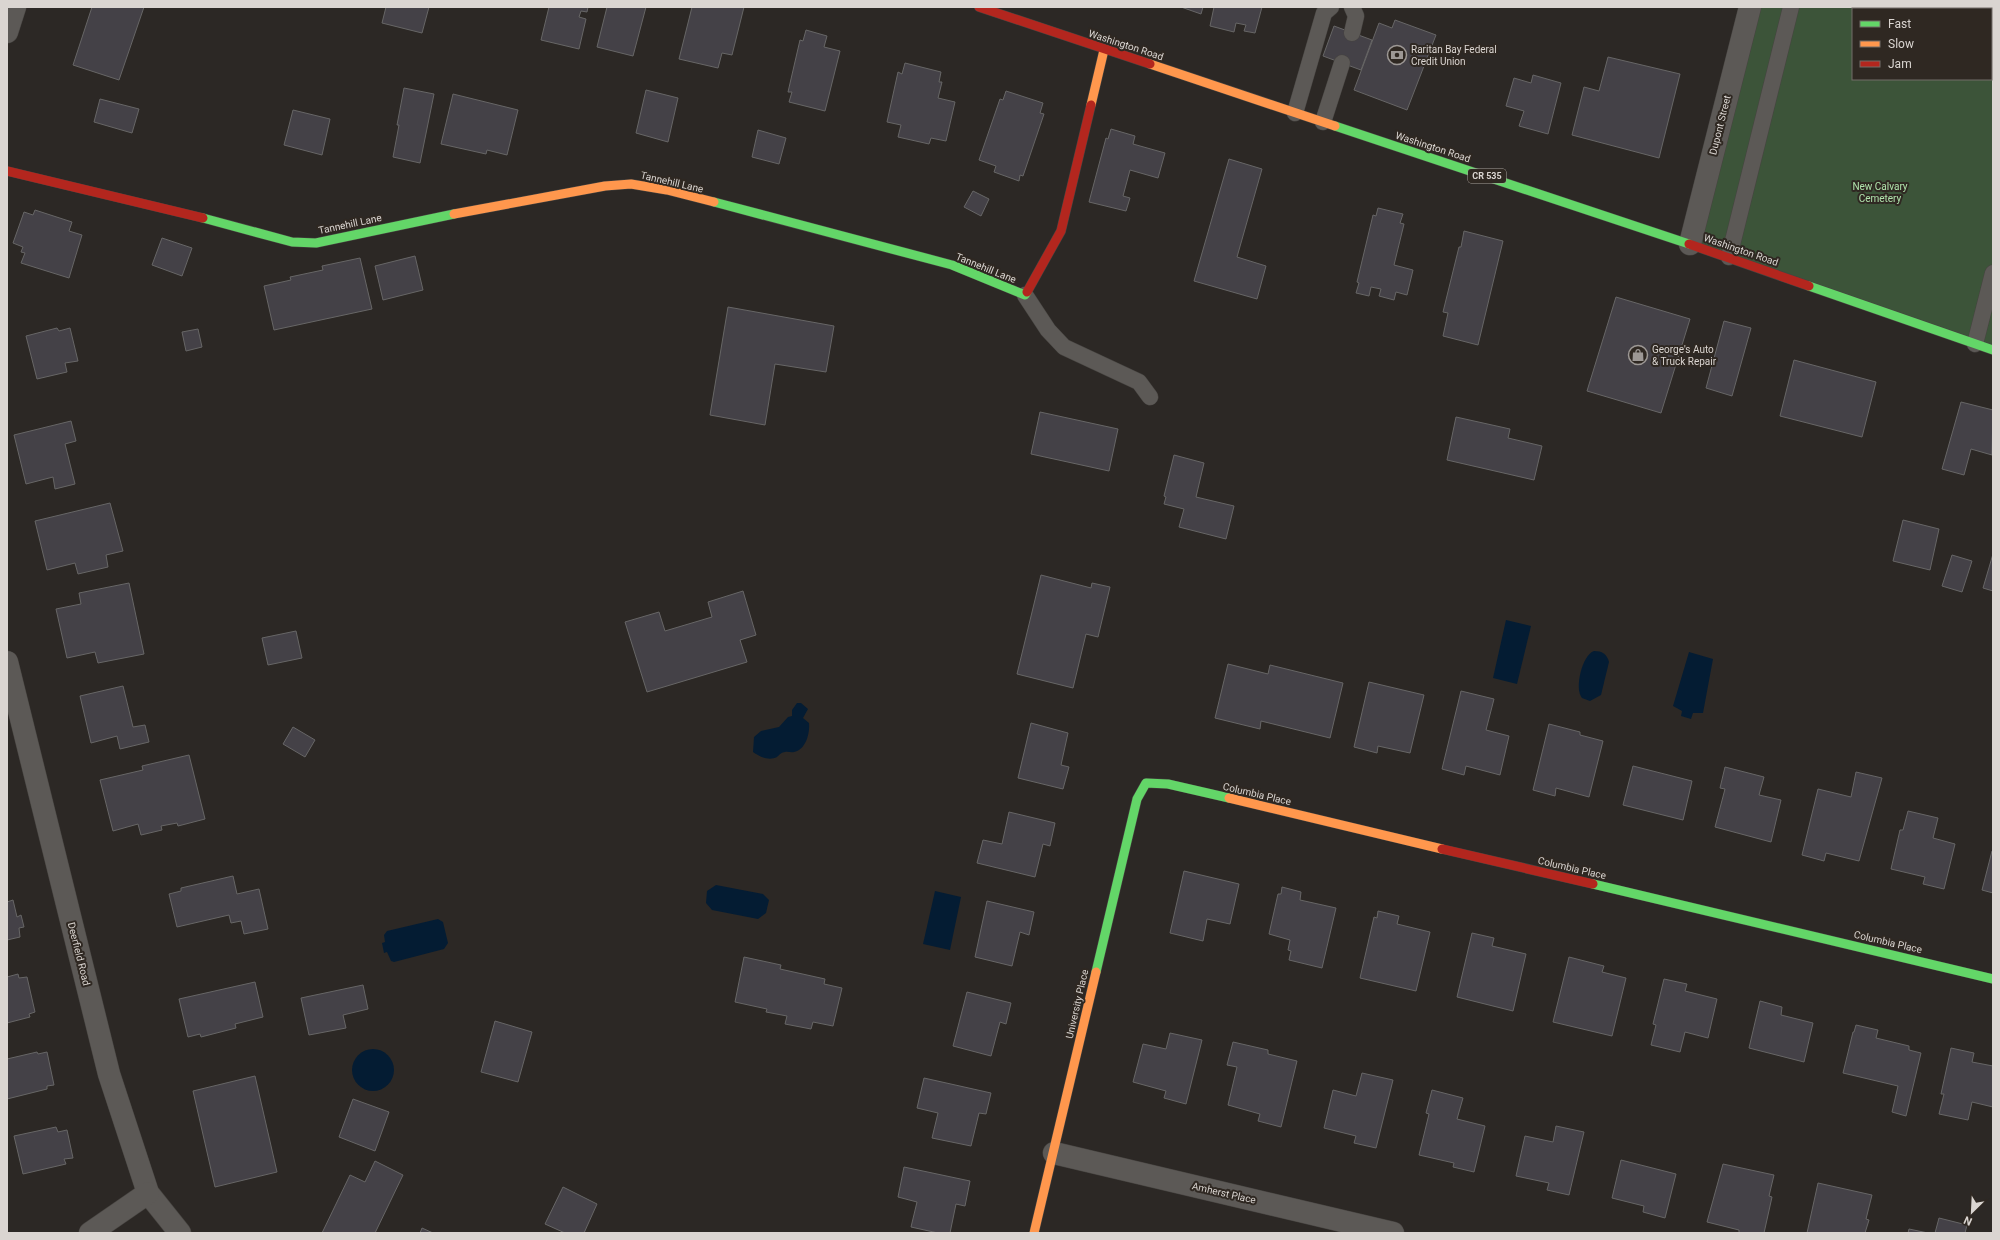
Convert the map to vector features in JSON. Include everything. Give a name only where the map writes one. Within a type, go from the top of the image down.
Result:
[{"type":"street","points":[[7,32],[16,7]]},
{"type":"street","name":"Washington Road","points":[[979,7],[1104,50],[1729,257],[1993,350]]},
{"type":"street","name":"Dupont Street","points":[[1690,244],[1750,7]]},
{"type":"street","name":"Tannehill Lane","points":[[7,171],[228,224],[266,236],[292,242],[316,242],[504,204],[605,186],[631,184],[667,190],[952,265],[1025,295],[1061,231],[1104,50]]},
{"type":"street","name":"Deerfield Road","points":[[7,662],[109,1074],[148,1193],[180,1233]]},
{"type":"street","name":"Columbia Place","points":[[1146,783],[1168,784],[1993,978]]},
{"type":"street","name":"University Place","points":[[1034,1233],[1137,799],[1146,783]]},
{"type":"street","name":"Amherst Place","points":[[1054,1153],[1393,1233]]},
{"type":"street","points":[[90,1233],[148,1193]]},
{"type":"lane","points":[[1295,113],[1324,13],[1330,7]]},
{"type":"lane","points":[[1352,7],[1356,16],[1352,33]]},
{"type":"lane","points":[[1729,257],[1791,7]]},
{"type":"lane","points":[[1323,122],[1342,63]]},
{"type":"lane","points":[[1975,344],[1993,274]]},
{"type":"lane","points":[[1025,295],[1048,330],[1064,347],[1139,382],[1150,397]]},
{"type":"green space","name":"New Calvary Cemetery","points":[[1750,7],[1993,7],[1993,350],[1690,244]]},
{"type":"water","points":[[1506,620],[1531,626],[1517,684],[1493,678]]},
{"type":"water","points":[[1594,651],[1604,654],[1609,662],[1601,695],[1590,701],[1582,698],[1580,694],[1579,680],[1580,673],[1586,659]]},
{"type":"water","points":[[1689,652],[1713,659],[1703,713],[1693,713],[1691,719],[1681,716],[1682,711],[1673,706]]},
{"type":"water","points":[[797,703],[801,703],[808,709],[803,718],[809,723],[809,731],[802,748],[794,752],[783,752],[777,757],[771,759],[762,757],[753,752],[754,737],[761,731],[779,727],[788,717],[792,716],[792,710]]},
{"type":"water","points":[[716,885],[763,894],[769,900],[766,913],[758,919],[712,910],[706,903],[707,891]]},
{"type":"water","points":[[935,891],[961,897],[950,950],[923,944]]},
{"type":"water","points":[[438,919],[443,922],[448,943],[444,949],[394,962],[391,961],[387,952],[384,953],[382,943],[385,942],[384,935],[387,931]]},
{"type":"water","points":[[373,1049],[388,1055],[394,1070],[388,1085],[373,1091],[358,1085],[352,1070],[358,1055]]},
{"type":"building","points":[[92,7],[144,7],[119,80],[73,65]]},
{"type":"building","points":[[386,7],[429,7],[422,33],[382,23]]},
{"type":"building","points":[[549,7],[588,7],[587,12],[581,11],[579,17],[586,19],[579,49],[541,40]]},
{"type":"building","points":[[607,7],[646,7],[633,56],[597,47]]},
{"type":"building","points":[[692,7],[744,7],[732,55],[722,53],[718,68],[679,59]]},
{"type":"building","points":[[1181,7],[1203,7],[1201,14]]},
{"type":"building","points":[[1214,7],[1262,7],[1255,33],[1244,31],[1246,25],[1236,23],[1234,32],[1210,26]]},
{"type":"building","name":"Raritan Bay Federal Credit Union","points":[[1395,20],[1436,35],[1407,110],[1354,90],[1379,23],[1392,28]]},
{"type":"building","points":[[1334,26],[1372,40],[1361,70],[1323,56]]},
{"type":"building","points":[[806,30],[827,36],[824,47],[840,51],[825,111],[789,102],[792,92],[788,92],[800,40],[803,41]]},
{"type":"building","points":[[1608,57],[1680,74],[1659,158],[1572,135],[1584,87],[1599,91]]},
{"type":"building","points":[[905,63],[941,72],[939,82],[942,82],[938,98],[955,102],[946,141],[931,138],[929,144],[898,137],[901,125],[887,122],[898,72],[902,74]]},
{"type":"building","points":[[1533,75],[1561,83],[1548,134],[1519,126],[1524,111],[1506,106],[1514,78],[1531,83]]},
{"type":"building","points":[[404,88],[434,94],[420,163],[393,157]]},
{"type":"building","points":[[646,90],[678,98],[668,142],[636,133]]},
{"type":"building","points":[[1006,91],[1043,103],[1040,113],[1044,114],[1023,176],[1020,175],[1019,181],[994,172],[996,166],[979,160],[1000,99],[1003,100]]},
{"type":"building","points":[[453,94],[518,110],[507,155],[487,150],[486,154],[441,144]]},
{"type":"building","points":[[100,99],[139,109],[132,133],[94,122]]},
{"type":"building","points":[[293,110],[330,119],[322,155],[284,145]]},
{"type":"building","points":[[1111,129],[1135,136],[1133,144],[1165,153],[1158,178],[1130,170],[1123,196],[1130,198],[1126,211],[1089,202],[1106,138],[1108,139]]},
{"type":"building","points":[[758,130],[786,138],[779,164],[752,157]]},
{"type":"building","points":[[1229,159],[1262,169],[1237,257],[1266,266],[1257,299],[1194,281]]},
{"type":"building","points":[[973,191],[989,199],[981,216],[964,207]]},
{"type":"building","points":[[1378,208],[1403,214],[1400,223],[1404,224],[1394,265],[1413,270],[1407,295],[1396,292],[1394,300],[1379,296],[1381,289],[1371,287],[1369,296],[1356,293],[1359,283],[1357,282],[1373,215],[1376,216]]},
{"type":"building","points":[[35,210],[72,222],[69,231],[82,235],[69,278],[21,263],[25,253],[21,252],[23,247],[13,243],[24,212],[33,215]]},
{"type":"building","points":[[1464,231],[1503,241],[1478,345],[1443,336],[1448,313],[1443,312]]},
{"type":"building","points":[[162,238],[192,248],[182,276],[152,265]]},
{"type":"building","points":[[415,256],[423,290],[383,300],[375,266]]},
{"type":"building","points":[[360,258],[372,309],[274,330],[264,286],[291,280],[290,277],[323,270],[322,266]]},
{"type":"building","name":"George's Auto & Truck Repair","points":[[1616,297],[1690,319],[1661,413],[1587,391]]},
{"type":"building","points":[[728,307],[834,326],[826,372],[775,364],[765,425],[710,415]]},
{"type":"building","points":[[1724,321],[1751,328],[1732,396],[1706,388]]},
{"type":"building","points":[[57,328],[59,331],[70,328],[78,361],[65,363],[67,372],[37,379],[26,336]]},
{"type":"building","points":[[198,329],[202,347],[186,351],[182,332]]},
{"type":"building","points":[[1794,360],[1876,382],[1862,437],[1780,416]]},
{"type":"building","points":[[1961,402],[1993,410],[1992,455],[1971,449],[1964,475],[1942,469]]},
{"type":"building","points":[[1040,412],[1118,429],[1109,471],[1031,454]]},
{"type":"building","points":[[1456,417],[1510,429],[1508,438],[1542,446],[1534,480],[1447,460]]},
{"type":"building","points":[[71,421],[76,441],[65,444],[75,484],[55,489],[53,477],[26,484],[14,435]]},
{"type":"building","points":[[1174,455],[1204,463],[1196,497],[1234,506],[1226,539],[1179,527],[1184,509],[1164,504],[1166,497],[1164,496]]},
{"type":"building","points":[[110,503],[123,551],[106,555],[108,567],[78,574],[75,563],[47,570],[35,521]]},
{"type":"building","points":[[1903,520],[1939,529],[1930,570],[1893,561]]},
{"type":"building","points":[[1993,554],[1993,591],[1983,588]]},
{"type":"building","points":[[1952,555],[1972,561],[1962,592],[1942,586]]},
{"type":"building","points":[[1041,575],[1091,588],[1092,583],[1110,587],[1098,637],[1086,634],[1073,688],[1017,674]]},
{"type":"building","points":[[129,583],[144,654],[98,663],[95,652],[67,658],[56,609],[81,604],[79,593]]},
{"type":"building","points":[[743,591],[756,635],[740,640],[747,662],[647,692],[625,622],[659,612],[665,631],[712,617],[708,602]]},
{"type":"building","points":[[296,631],[302,658],[268,665],[262,638]]},
{"type":"building","points":[[1228,664],[1268,674],[1270,665],[1343,683],[1330,738],[1261,721],[1260,729],[1215,718]]},
{"type":"building","points":[[1369,682],[1424,695],[1410,753],[1378,746],[1377,753],[1354,747]]},
{"type":"building","points":[[123,686],[133,727],[145,725],[149,742],[120,749],[117,736],[91,743],[80,696]]},
{"type":"building","points":[[1461,691],[1494,699],[1486,730],[1509,736],[1500,775],[1466,766],[1464,775],[1442,769]]},
{"type":"building","points":[[1031,723],[1068,733],[1061,765],[1069,767],[1063,789],[1018,778]]},
{"type":"building","points":[[1549,724],[1580,732],[1580,735],[1603,741],[1589,797],[1556,788],[1555,796],[1533,790]]},
{"type":"building","points":[[293,727],[315,740],[305,757],[283,744]]},
{"type":"building","points":[[189,755],[205,819],[178,826],[177,823],[161,826],[162,830],[141,835],[138,824],[113,831],[100,780],[143,770],[142,766]]},
{"type":"building","points":[[1633,766],[1692,781],[1683,820],[1623,805]]},
{"type":"building","points":[[1725,767],[1764,777],[1759,795],[1781,800],[1771,842],[1715,827],[1725,789],[1720,788]]},
{"type":"building","points":[[1856,772],[1882,778],[1859,861],[1826,853],[1824,861],[1802,855],[1818,789],[1851,797]]},
{"type":"building","points":[[1908,811],[1938,818],[1933,838],[1955,844],[1944,889],[1923,884],[1925,877],[1891,869],[1900,830],[1903,830]]},
{"type":"building","points":[[1009,812],[1055,823],[1050,846],[1043,844],[1035,877],[977,863],[983,840],[1002,844]]},
{"type":"building","points":[[1993,851],[1993,893],[1982,890]]},
{"type":"building","points":[[1184,871],[1239,884],[1230,924],[1207,919],[1203,941],[1170,933]]},
{"type":"building","points":[[233,876],[237,894],[259,889],[268,929],[244,934],[241,921],[231,923],[229,915],[177,927],[169,894],[181,891],[181,888]]},
{"type":"building","points":[[1282,887],[1301,892],[1300,900],[1336,908],[1322,968],[1289,960],[1291,951],[1288,950],[1290,940],[1269,934],[1278,894],[1281,894]]},
{"type":"building","points":[[13,900],[17,917],[21,915],[24,927],[19,928],[20,937],[7,940],[7,902]]},
{"type":"building","points":[[987,901],[1034,912],[1029,935],[1020,932],[1012,966],[975,957]]},
{"type":"building","points":[[1378,911],[1399,916],[1397,924],[1430,932],[1416,991],[1360,978],[1374,917],[1377,918]]},
{"type":"building","points":[[1472,933],[1494,938],[1492,946],[1526,954],[1513,1011],[1457,997]]},
{"type":"building","points":[[744,957],[781,965],[780,969],[825,979],[824,984],[842,988],[833,1026],[813,1022],[811,1029],[785,1024],[787,1016],[766,1012],[767,1009],[735,1002]]},
{"type":"building","points":[[1569,957],[1604,966],[1602,972],[1626,978],[1612,1036],[1553,1022]]},
{"type":"building","points":[[18,974],[19,978],[27,977],[35,1012],[29,1014],[30,1017],[7,1023],[7,977]]},
{"type":"building","points":[[1664,979],[1687,984],[1685,991],[1717,999],[1708,1038],[1685,1032],[1680,1052],[1651,1045],[1656,1025],[1653,1024]]},
{"type":"building","points":[[255,982],[263,1017],[235,1024],[236,1028],[201,1037],[200,1034],[188,1037],[179,999]]},
{"type":"building","points":[[363,985],[368,1009],[343,1015],[346,1028],[309,1035],[301,998]]},
{"type":"building","points":[[967,992],[1011,1003],[1006,1024],[1000,1022],[991,1056],[953,1046]]},
{"type":"building","points":[[1760,1001],[1782,1007],[1781,1015],[1813,1023],[1804,1062],[1749,1048]]},
{"type":"building","points":[[495,1021],[532,1032],[518,1082],[481,1072]]},
{"type":"building","points":[[1856,1025],[1878,1030],[1876,1038],[1909,1046],[1909,1050],[1921,1053],[1906,1116],[1892,1112],[1898,1086],[1843,1073]]},
{"type":"building","points":[[1170,1033],[1202,1040],[1186,1104],[1164,1098],[1166,1091],[1133,1082],[1143,1044],[1166,1049]]},
{"type":"building","points":[[1233,1042],[1268,1050],[1268,1054],[1297,1061],[1281,1127],[1258,1121],[1260,1114],[1228,1105],[1237,1067],[1227,1065]]},
{"type":"building","points":[[1951,1048],[1974,1053],[1972,1062],[1993,1066],[1993,1107],[1972,1102],[1968,1120],[1939,1114],[1944,1094],[1941,1094]]},
{"type":"building","points":[[37,1052],[38,1054],[47,1052],[54,1085],[47,1086],[47,1089],[7,1099],[7,1059]]},
{"type":"building","points":[[1362,1073],[1393,1080],[1376,1148],[1354,1143],[1356,1136],[1324,1128],[1333,1090],[1356,1096]]},
{"type":"building","points":[[255,1076],[277,1172],[215,1187],[193,1091]]},
{"type":"building","points":[[924,1078],[991,1093],[986,1114],[979,1113],[971,1146],[932,1138],[938,1113],[917,1108]]},
{"type":"building","points":[[1432,1090],[1463,1098],[1457,1119],[1485,1126],[1474,1172],[1453,1167],[1454,1163],[1419,1155],[1429,1114],[1426,1113]]},
{"type":"building","points":[[353,1099],[389,1112],[375,1151],[339,1137]]},
{"type":"building","points":[[1556,1126],[1584,1132],[1569,1195],[1547,1190],[1549,1183],[1516,1176],[1525,1136],[1553,1142]]},
{"type":"building","points":[[56,1127],[58,1132],[67,1130],[73,1158],[64,1159],[66,1164],[23,1174],[14,1136]]},
{"type":"building","points":[[1621,1160],[1676,1174],[1665,1218],[1643,1212],[1644,1206],[1612,1198]]},
{"type":"building","points":[[375,1161],[403,1175],[375,1233],[322,1233],[350,1175],[365,1182]]},
{"type":"building","points":[[1723,1164],[1774,1175],[1769,1196],[1772,1197],[1764,1233],[1739,1233],[1739,1230],[1707,1222]]},
{"type":"building","points":[[904,1167],[970,1181],[965,1206],[956,1204],[950,1233],[938,1233],[911,1227],[917,1202],[898,1197]]},
{"type":"building","points":[[1818,1183],[1872,1195],[1866,1219],[1869,1220],[1865,1233],[1807,1233]]},
{"type":"building","points":[[563,1187],[597,1204],[584,1233],[565,1233],[545,1224]]},
{"type":"building","points":[[1939,1218],[1967,1225],[1965,1233],[1935,1233]]},
{"type":"building","points":[[422,1228],[433,1233],[420,1233]]},
{"type":"building","points":[[1909,1229],[1928,1233],[1908,1233]]},
{"type":"traffic: fast","points":[[1335,126],[1689,244]]},
{"type":"traffic: fast","points":[[714,202],[952,265],[1025,295],[1027,292]]},
{"type":"traffic: fast","points":[[203,218],[292,242],[316,243],[454,214]]},
{"type":"traffic: fast","points":[[1809,286],[1993,350]]},
{"type":"traffic: fast","points":[[1096,972],[1137,799],[1146,783],[1168,784],[1229,798]]},
{"type":"traffic: fast","points":[[1593,884],[1993,979]]},
{"type":"traffic: slow","points":[[1091,105],[1104,50]]},
{"type":"traffic: slow","points":[[1150,64],[1335,126]]},
{"type":"traffic: slow","points":[[454,214],[605,186],[631,184],[667,190],[714,202]]},
{"type":"traffic: slow","points":[[1229,798],[1442,849]]},
{"type":"traffic: slow","points":[[1034,1233],[1096,972]]},
{"type":"traffic: jam","points":[[979,7],[1150,64]]},
{"type":"traffic: jam","points":[[1027,292],[1061,231],[1091,105]]},
{"type":"traffic: jam","points":[[7,171],[203,218]]},
{"type":"traffic: jam","points":[[1689,244],[1809,286]]},
{"type":"traffic: jam","points":[[1442,849],[1593,884]]},
{"type":"place","name":"Raritan Bay Federal Credit Union","points":[[1397,55]]},
{"type":"place","name":"George's Auto & Truck Repair","points":[[1638,355]]}]
